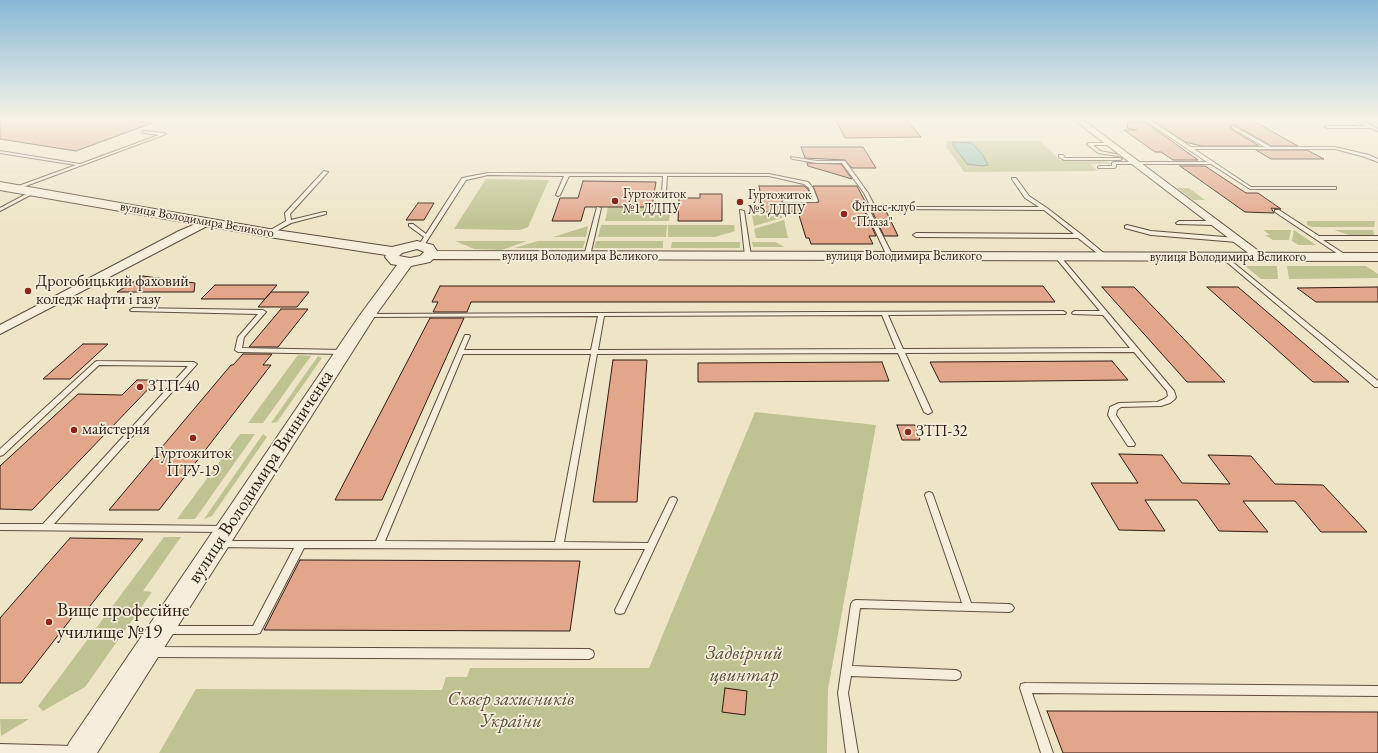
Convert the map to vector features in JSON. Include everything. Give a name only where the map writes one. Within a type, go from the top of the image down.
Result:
[{"type":"street","points":[[1125,154],[1260,257]]},
{"type":"street","name":"вулиця Володимира Великого","points":[[0,186],[400,257]]},
{"type":"street","points":[[0,330],[183,233],[207,222]]},
{"type":"street","points":[[400,257],[422,260],[426,246]]},
{"type":"street","name":"вулиця Володимира Великого","points":[[426,246],[587,256],[1378,257]]},
{"type":"street","name":"вулиця Володимира Винниченка","points":[[221,537],[368,315],[400,257]]},
{"type":"street","points":[[80,753],[160,630]]},
{"type":"lane","points":[[13,154],[80,165]]},
{"type":"lane","points":[[14,189],[109,154]]},
{"type":"lane","points":[[1109,154],[1131,159]]},
{"type":"lane","points":[[1198,154],[1250,188],[1334,188]]},
{"type":"lane","points":[[1360,154],[1378,161]]},
{"type":"lane","points":[[1061,156],[1064,158],[1131,159],[1212,163]]},
{"type":"lane","points":[[793,158],[817,162],[843,162],[866,193],[871,203],[868,211],[890,256]]},
{"type":"lane","points":[[1100,167],[1114,167],[1114,163],[1131,159]]},
{"type":"lane","points":[[289,222],[287,214],[326,172]]},
{"type":"lane","points":[[411,225],[426,246],[464,180],[488,174],[634,174],[665,176],[769,175],[789,178],[806,183],[811,188],[816,201],[785,201]]},
{"type":"lane","points":[[558,195],[567,174]]},
{"type":"lane","points":[[664,193],[665,176]]},
{"type":"lane","points":[[1014,179],[1027,197],[1046,209],[1104,256]]},
{"type":"lane","points":[[0,210],[34,192]]},
{"type":"lane","points":[[587,256],[599,208]]},
{"type":"lane","points":[[892,208],[1046,209]]},
{"type":"lane","points":[[742,211],[748,256]]},
{"type":"lane","points":[[1277,211],[1346,256]]},
{"type":"lane","points":[[269,233],[289,222],[324,213]]},
{"type":"lane","points":[[1179,223],[1215,223]]},
{"type":"lane","points":[[1127,227],[1151,233],[1238,240]]},
{"type":"lane","points":[[916,236],[1080,236]]},
{"type":"lane","points":[[1318,238],[1378,238]]},
{"type":"lane","points":[[1057,256],[1170,391],[1172,397],[1168,401],[1158,404],[1119,406],[1113,409],[1112,415],[1131,444]]},
{"type":"lane","points":[[1224,257],[1378,386]]},
{"type":"lane","points":[[133,310],[263,312],[241,338],[238,350],[344,352]]},
{"type":"lane","points":[[368,315],[1063,313]]},
{"type":"lane","points":[[1075,313],[1104,313]]},
{"type":"lane","points":[[559,546],[601,314]]},
{"type":"lane","points":[[884,314],[902,351],[928,412]]},
{"type":"lane","points":[[379,545],[467,336]]},
{"type":"lane","points":[[460,352],[1135,350]]},
{"type":"lane","points":[[0,453],[97,364],[194,364],[46,527]]},
{"type":"lane","points":[[929,495],[968,607]]},
{"type":"lane","points":[[620,610],[673,500]]},
{"type":"lane","points":[[0,527],[46,527],[221,537],[301,544],[650,546]]},
{"type":"lane","points":[[160,630],[221,537]]},
{"type":"lane","points":[[160,630],[256,630],[301,544]]},
{"type":"lane","points":[[852,753],[844,693],[856,604],[1009,608]]},
{"type":"lane","points":[[146,652],[589,654]]},
{"type":"lane","points":[[846,671],[956,675]]},
{"type":"lane","points":[[1047,753],[1025,688],[1378,691]]},
{"type":"lane","points":[[0,750],[80,753]]},
{"type":"green space","points":[[952,154],[1054,154],[1060,160],[1107,161],[1111,164],[1090,164],[1098,171],[964,172]]},
{"type":"green space","points":[[486,179],[549,180],[528,227],[520,230],[454,229]]},
{"type":"green space","points":[[1177,188],[1189,188],[1205,200],[1193,200]]},
{"type":"green space","points":[[608,207],[662,208],[663,210],[678,210],[677,214],[670,214],[669,221],[605,221]]},
{"type":"green space","points":[[752,215],[782,215],[782,218],[754,226]]},
{"type":"green space","points":[[784,220],[788,238],[756,238],[754,229]]},
{"type":"green space","points":[[1307,221],[1375,221],[1374,227],[1312,227],[1307,225]]},
{"type":"green space","points":[[601,225],[667,225],[666,237],[598,237]]},
{"type":"green space","points":[[668,225],[734,225],[735,231],[715,237],[668,237]]},
{"type":"green space","points":[[588,226],[586,237],[553,237]]},
{"type":"green space","points":[[1263,230],[1291,230],[1289,240],[1273,240],[1265,235],[1270,235]]},
{"type":"green space","points":[[1294,230],[1316,245],[1298,245],[1292,241]]},
{"type":"green space","points":[[1334,230],[1373,230],[1374,235],[1349,235]]},
{"type":"green space","points":[[455,241],[527,241],[502,250],[474,249]]},
{"type":"green space","points":[[538,241],[585,241],[583,248],[514,248]]},
{"type":"green space","points":[[596,241],[663,241],[663,248],[594,248]]},
{"type":"green space","points":[[672,242],[740,242],[740,248],[671,248]]},
{"type":"green space","points":[[752,242],[775,242],[785,247],[753,247]]},
{"type":"green space","points":[[1245,266],[1277,266],[1278,279],[1261,279]]},
{"type":"green space","points":[[1287,266],[1366,266],[1378,274],[1378,278],[1289,279]]},
{"type":"green space","points":[[298,355],[311,356],[263,423],[248,423]]},
{"type":"green space","points":[[318,356],[322,358],[277,422],[271,423]]},
{"type":"green space","name":"Задвірний цвинтар","points":[[755,412],[876,425],[828,689],[827,753],[159,753],[196,689],[442,690],[446,677],[467,677],[470,668],[649,668]]},
{"type":"green space","points":[[240,434],[255,434],[195,519],[177,519]]},
{"type":"green space","points":[[263,434],[267,437],[212,516],[204,519]]},
{"type":"green space","points":[[164,537],[181,537],[143,591],[152,592],[85,687],[43,711],[38,706]]},
{"type":"green space","points":[[0,719],[29,719],[1,736]]},
{"type":"water","points":[[960,154],[982,154],[988,165],[982,166],[967,164]]},
{"type":"building","points":[[804,154],[867,154],[876,168],[852,168],[845,160],[805,158]]},
{"type":"building","points":[[1164,154],[1190,154],[1198,160],[1173,160]]},
{"type":"building","points":[[1263,154],[1315,154],[1324,159],[1271,159]]},
{"type":"building","points":[[807,163],[841,164],[852,179],[808,166]]},
{"type":"building","points":[[1180,166],[1205,166],[1246,193],[1258,193],[1281,209],[1271,208],[1274,213],[1245,212]]},
{"type":"building","name":"Гуртожиток №1 ДДПУ","points":[[583,181],[656,182],[652,207],[585,207],[581,221],[552,221],[560,198],[578,198]]},
{"type":"building","points":[[759,186],[804,186],[808,189],[811,198],[785,198],[782,201],[783,204],[819,202],[813,186],[857,186],[867,205],[865,212],[876,236],[869,236],[873,244],[811,244],[809,238],[806,238],[798,212],[760,212],[758,197],[761,197]]},
{"type":"building","points":[[700,194],[722,194],[722,221],[678,221],[679,198],[700,198]]},
{"type":"building","points":[[418,203],[434,203],[424,220],[406,220]]},
{"type":"building","points":[[872,211],[886,211],[898,236],[884,236]]},
{"type":"building","points":[[143,276],[195,283],[194,292],[117,292]]},
{"type":"building","points":[[215,285],[277,285],[265,299],[201,299]]},
{"type":"building","points":[[440,286],[1043,286],[1055,302],[471,302],[467,312],[433,312],[438,302],[432,302]]},
{"type":"building","points":[[1102,287],[1134,287],[1225,382],[1187,382]]},
{"type":"building","points":[[1207,287],[1238,287],[1349,382],[1313,382]]},
{"type":"building","points":[[1378,287],[1378,302],[1316,302],[1297,288]]},
{"type":"building","points":[[271,292],[309,292],[297,307],[258,307]]},
{"type":"building","points":[[281,309],[308,309],[278,347],[249,347]]},
{"type":"building","points":[[430,318],[464,318],[382,500],[335,500]]},
{"type":"building","points":[[83,344],[108,344],[70,379],[43,379]]},
{"type":"building","name":"Гуртожиток ПТУ-19","points":[[243,354],[272,354],[263,365],[271,365],[159,510],[109,510],[231,365],[233,365]]},
{"type":"building","points":[[613,360],[647,360],[637,502],[593,502]]},
{"type":"building","points":[[1112,361],[1128,380],[940,382],[930,362]]},
{"type":"building","points":[[882,362],[889,381],[698,382],[698,363]]},
{"type":"building","name":"майстерня","points":[[137,380],[157,380],[32,510],[0,509],[0,466],[78,394],[122,395]]},
{"type":"building","name":"ЗТП-32","points":[[897,425],[915,425],[920,440],[902,440]]},
{"type":"building","points":[[1119,454],[1162,455],[1182,483],[1230,484],[1208,455],[1251,456],[1275,484],[1323,485],[1367,532],[1321,532],[1295,501],[1243,501],[1268,532],[1219,531],[1197,500],[1145,500],[1165,531],[1119,530],[1091,483],[1138,483]]},
{"type":"building","points":[[70,538],[143,539],[86,611],[77,611],[21,683],[0,683],[0,618]]},
{"type":"building","points":[[300,560],[580,561],[570,631],[264,630]]},
{"type":"building","points":[[725,688],[747,691],[745,715],[722,712]]},
{"type":"building","points":[[1047,711],[1378,712],[1378,753],[1063,753]]},
{"type":"place","name":"Гуртожиток №1 ДДПУ","points":[[615,201]]},
{"type":"place","name":"Гуртожиток №5 ДДПУ","points":[[740,202]]},
{"type":"place","name":"Фітнес-клуб \"Плаза\"","points":[[844,214]]},
{"type":"place","name":"Дрогобицький фаховий коледж нафти і газу","points":[[28,291]]},
{"type":"place","name":"ЗТП-40","points":[[140,387]]},
{"type":"place","name":"майстерня","points":[[74,430]]},
{"type":"place","name":"ЗТП-32","points":[[908,432]]},
{"type":"place","name":"Гуртожиток ПТУ-19","points":[[193,438]]},
{"type":"place","name":"Вище професійне училище №19","points":[[49,622]]},
{"type":"park label","name":"Сквер захисників України","points":[[511,711]]}]
